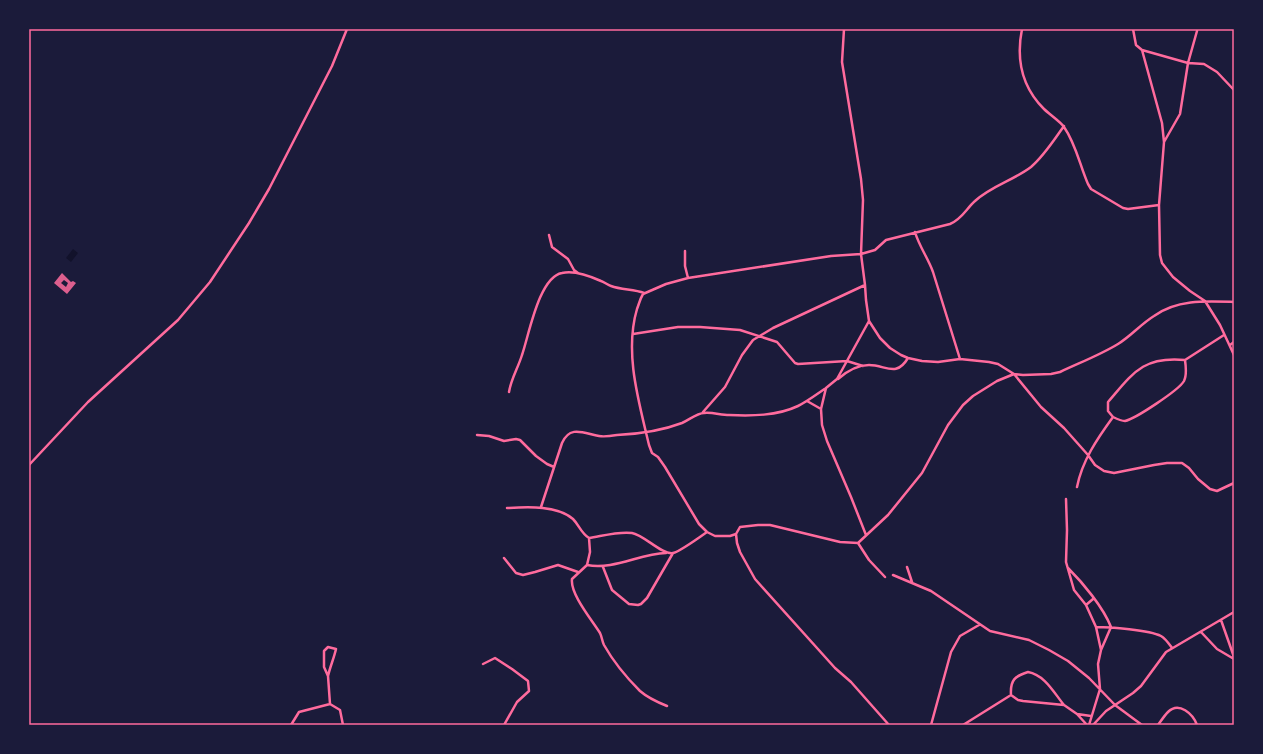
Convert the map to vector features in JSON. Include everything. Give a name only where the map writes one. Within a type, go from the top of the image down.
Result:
[{"type":"street","points":[[29,465],[92,398],[178,320],[210,282],[249,223],[269,189],[332,66],[347,29]]},
{"type":"street","points":[[844,29],[842,62],[863,200],[861,254],[869,321],[880,338],[890,348],[908,358],[938,362],[960,359],[998,364],[1014,374],[1041,407],[1064,428],[1088,455],[1094,465],[1104,471],[1110,473],[1120,472],[1167,463],[1182,463],[1190,468],[1210,489],[1217,490],[1234,483]]},
{"type":"street","points":[[1022,29],[1021,58],[1025,81],[1039,104],[1064,126],[1077,154],[1088,184],[1094,192],[1123,208],[1128,209],[1159,205]]},
{"type":"street","points":[[1133,29],[1136,45],[1142,50],[1188,63],[1204,64],[1217,72],[1234,90]]},
{"type":"street","points":[[1164,142],[1180,114],[1188,63],[1197,31]]},
{"type":"street","points":[[1142,50],[1162,123],[1164,142],[1159,205],[1159,246],[1162,263],[1173,277],[1205,301],[1230,345],[1234,355]]},
{"type":"street","points":[[736,534],[730,536],[715,536],[707,532],[695,518],[665,467],[658,457],[652,453],[635,382],[633,357],[634,319],[641,296],[644,293],[666,284],[688,278],[825,257],[861,254],[874,250],[886,240],[950,224],[957,221],[975,201],[1031,166],[1042,155],[1064,126]]},
{"type":"street","points":[[915,232],[917,240],[928,259],[933,272],[960,359]]},
{"type":"street","points":[[549,235],[552,247],[568,259],[574,270],[580,274]]},
{"type":"street","points":[[685,251],[685,266],[688,278]]},
{"type":"street","points":[[509,392],[511,382],[527,342],[530,327],[541,296],[548,282],[556,275],[563,272],[580,274],[602,281],[613,287],[635,290],[644,293]]},
{"type":"street","points":[[541,507],[566,434],[575,432],[600,436],[646,433],[683,423],[703,413],[725,387],[742,356],[753,340],[758,336],[865,285]]},
{"type":"street","points":[[889,725],[851,682],[835,668],[756,579],[740,552],[737,543],[736,534],[740,527],[770,525],[840,542],[858,543],[888,514],[922,473],[948,424],[963,405],[973,396],[997,381],[1014,374],[1051,374],[1060,372],[1119,344],[1156,314],[1179,305],[1205,301],[1234,302]]},
{"type":"street","points":[[837,379],[869,321]]},
{"type":"street","points":[[633,334],[678,327],[740,330],[777,342],[795,363],[798,364],[847,361],[863,366]]},
{"type":"street","points":[[1185,360],[1186,376],[1180,386],[1172,393],[1125,421],[1113,417],[1108,411],[1108,402],[1139,369],[1149,363],[1159,360],[1185,360],[1224,335]]},
{"type":"street","points":[[1230,345],[1234,342]]},
{"type":"street","points":[[703,413],[728,415],[763,414],[785,410],[807,401],[851,370],[868,365],[890,370],[898,369],[904,365],[908,358]]},
{"type":"street","points":[[826,388],[821,409],[822,425],[826,441],[866,535]]},
{"type":"street","points":[[807,401],[821,409]]},
{"type":"street","points":[[1077,487],[1088,455],[1099,436],[1113,417]]},
{"type":"street","points":[[477,435],[489,436],[504,441],[516,439],[520,440],[536,456],[554,467]]},
{"type":"street","points":[[1066,499],[1067,566],[1074,590],[1086,605],[1096,627],[1101,650]]},
{"type":"street","points":[[507,508],[541,507],[564,513],[575,522],[584,535],[589,538],[618,533],[633,533],[647,539],[666,553]]},
{"type":"street","points":[[602,566],[612,590],[626,602],[633,605],[638,605],[647,598],[673,553],[707,532]]},
{"type":"street","points":[[589,538],[590,552],[587,565],[572,579],[572,586],[582,607],[600,634],[604,644],[632,682],[650,699],[667,706]]},
{"type":"street","points":[[858,543],[869,560],[885,577]]},
{"type":"street","points":[[587,565],[602,566],[654,553],[673,553]]},
{"type":"street","points":[[504,558],[516,573],[523,575],[558,565],[578,572]]},
{"type":"street","points":[[1067,566],[1094,599],[1107,618],[1111,627]]},
{"type":"street","points":[[907,568],[912,582]]},
{"type":"street","points":[[893,575],[939,595],[990,631],[1028,640],[1068,661],[1089,678],[1115,705],[1142,725]]},
{"type":"street","points":[[1086,605],[1094,599]]},
{"type":"street","points":[[1093,725],[1106,711],[1141,686],[1161,657],[1172,648],[1234,612]]},
{"type":"street","points":[[1221,620],[1234,658]]},
{"type":"street","points":[[931,725],[951,652],[960,636],[980,625]]},
{"type":"street","points":[[1096,627],[1111,627],[1159,635],[1163,637],[1172,648]]},
{"type":"street","points":[[1064,705],[1018,700],[1011,695],[1010,687],[1014,678],[1019,675],[1028,672],[1034,673],[1041,678],[1064,705],[1077,714],[1088,725],[1100,689],[1098,664],[1101,650],[1111,627]]},
{"type":"street","points":[[1201,632],[1217,649],[1234,658]]},
{"type":"street","points":[[328,676],[324,667],[324,651],[328,646],[336,649],[328,676],[330,704]]},
{"type":"street","points":[[483,664],[495,658],[528,681],[529,691],[517,702],[504,725]]},
{"type":"street","points":[[963,725],[1011,695]]},
{"type":"street","points":[[291,725],[299,712],[330,704],[340,710],[343,725]]},
{"type":"street","points":[[1158,725],[1169,711],[1174,708],[1181,708],[1190,712],[1197,725]]},
{"type":"street","points":[[1077,714],[1091,716]]},
{"type":"shaded area","points":[[73,249],[78,253],[71,262],[66,258]]},
{"type":"building","points":[[62,273],[71,282],[73,281],[76,283],[67,294],[54,283]],"holes":[[[64,280],[68,283],[66,287],[61,283]]]}]
